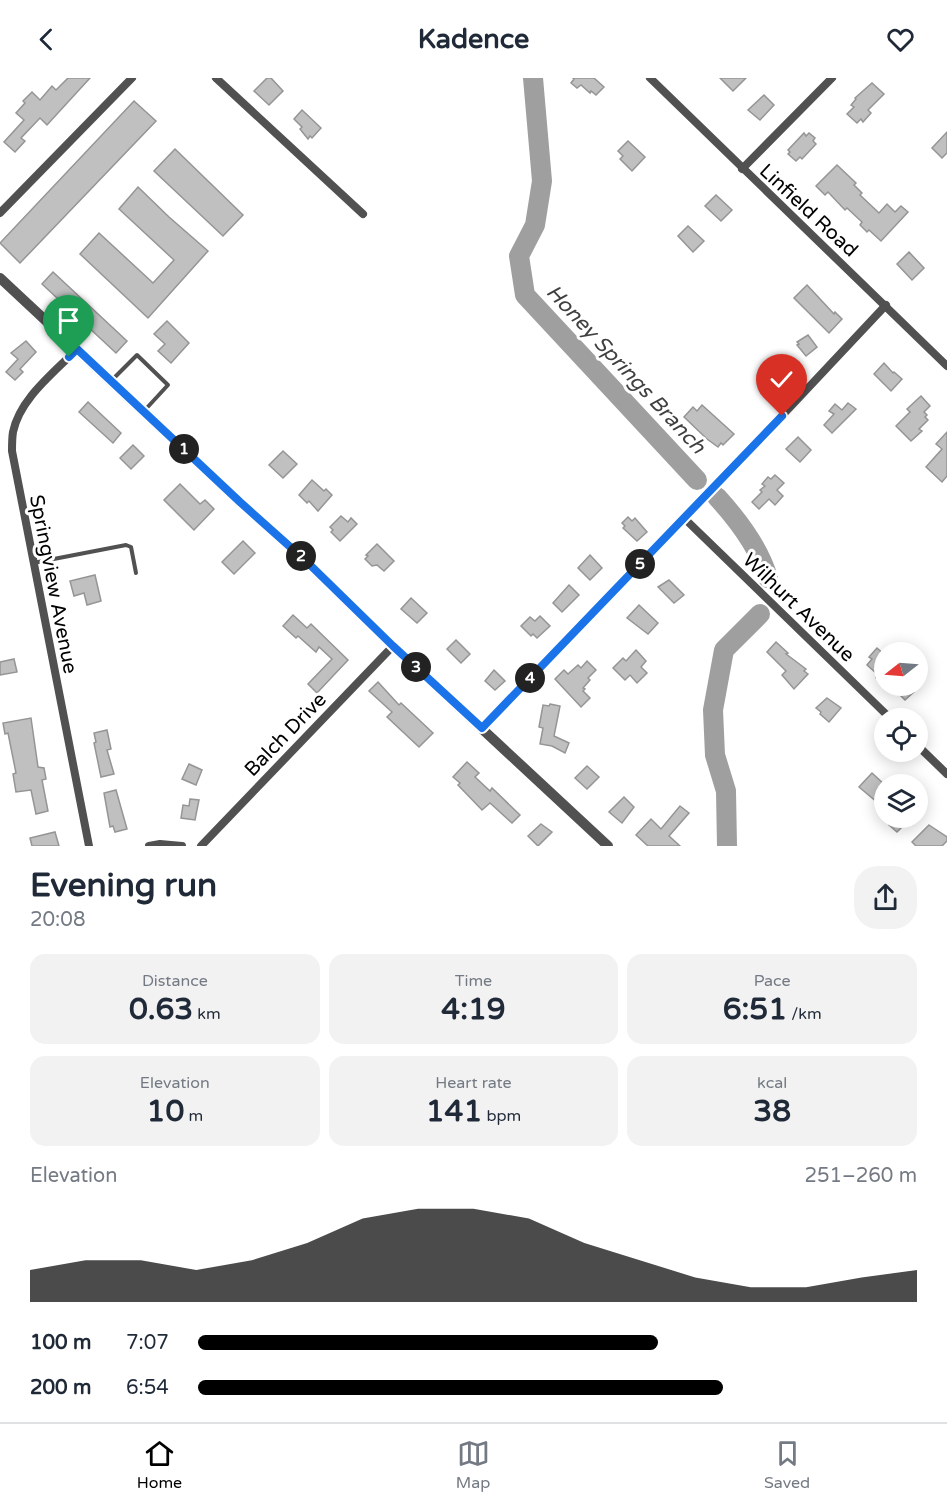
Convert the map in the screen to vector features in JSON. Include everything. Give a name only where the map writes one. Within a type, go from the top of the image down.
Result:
[{"type":"street","points":[[0,213],[132,78]]},
{"type":"street","points":[[216,78],[363,214]]},
{"type":"street","name":"Linfield Road","points":[[650,78],[947,366]]},
{"type":"street","points":[[742,169],[832,78]]},
{"type":"street","points":[[0,278],[306,561],[393,646],[608,846]]},
{"type":"street","points":[[482,728],[685,519],[886,305]]},
{"type":"street","name":"Springview Avenue","points":[[77,349],[30,398],[18,416],[13,432],[12,451],[89,846]]},
{"type":"street","name":"Wilhurt Avenue","points":[[685,519],[880,708]]},
{"type":"street","name":"Balch Drive","points":[[201,846],[393,646]]},
{"type":"street","points":[[928,756],[947,774]]},
{"type":"street","points":[[149,846],[160,844],[182,846]]},
{"type":"lane","points":[[111,381],[137,355],[168,385],[144,411]]},
{"type":"lane","points":[[33,563],[126,545],[130,547],[136,573]]},
{"type":"building","points":[[68,78],[90,78],[47,125],[40,118],[21,138],[25,141],[15,152],[4,142],[24,120],[16,113],[25,103],[23,101],[32,92],[40,100],[52,86],[56,90]]},
{"type":"building","points":[[267,78],[271,78],[283,91],[269,105],[254,91]]},
{"type":"building","points":[[573,78],[594,78],[604,87],[596,95],[581,85],[577,88],[571,83]]},
{"type":"building","points":[[720,78],[746,78],[733,91]]},
{"type":"building","points":[[872,83],[884,94],[868,110],[871,113],[863,122],[861,119],[857,123],[847,114],[854,107],[851,105],[855,98]]},
{"type":"building","points":[[764,95],[774,105],[760,120],[748,110]]},
{"type":"building","points":[[134,101],[156,121],[20,263],[0,243]]},
{"type":"building","points":[[302,110],[321,128],[312,138],[310,136],[308,139],[300,129],[302,127],[294,119]]},
{"type":"building","points":[[947,132],[947,153],[942,158],[932,148]]},
{"type":"building","points":[[804,133],[806,136],[809,133],[815,138],[813,141],[816,144],[802,159],[800,157],[796,161],[788,154],[790,152],[788,150]]},
{"type":"building","points":[[628,141],[645,157],[632,171],[620,159],[623,156],[618,151]]},
{"type":"building","points":[[175,149],[243,215],[223,236],[154,171]]},
{"type":"building","points":[[837,165],[856,183],[854,185],[862,193],[860,195],[879,213],[887,204],[895,212],[901,206],[908,212],[881,241],[869,230],[867,232],[860,225],[862,222],[847,208],[845,210],[828,192],[825,195],[816,186]]},
{"type":"building","points":[[138,187],[208,251],[148,318],[80,254],[99,233],[153,283],[174,260],[119,209]]},
{"type":"building","points":[[716,195],[732,210],[721,221],[705,206]]},
{"type":"building","points":[[688,226],[704,241],[693,252],[678,236]]},
{"type":"building","points":[[909,252],[924,268],[912,280],[897,264]]},
{"type":"building","points":[[53,272],[127,341],[116,353],[42,284]]},
{"type":"building","points":[[807,285],[834,314],[835,312],[842,319],[829,333],[794,298]]},
{"type":"building","points":[[167,321],[189,343],[171,363],[158,351],[165,344],[154,334]]},
{"type":"building","points":[[808,335],[817,347],[806,356],[797,342]]},
{"type":"building","points":[[26,341],[36,352],[20,369],[23,372],[15,380],[6,372],[18,359],[11,353]]},
{"type":"building","points":[[783,358],[790,365],[782,373],[785,375],[779,381],[769,372]]},
{"type":"building","points":[[884,363],[902,379],[891,391],[874,374]]},
{"type":"building","points":[[921,396],[930,406],[924,412],[928,420],[919,429],[922,431],[911,441],[896,426],[910,412],[907,409]]},
{"type":"building","points":[[88,402],[121,433],[113,443],[79,412]]},
{"type":"building","points":[[848,403],[856,409],[832,433],[824,425],[834,414],[829,411],[835,404],[842,410]]},
{"type":"building","points":[[702,405],[734,434],[723,445],[721,443],[718,447],[684,417],[693,407],[697,411]]},
{"type":"building","points":[[947,432],[947,476],[942,482],[926,467],[942,449],[936,444]]},
{"type":"building","points":[[798,437],[811,450],[800,462],[786,449]]},
{"type":"building","points":[[133,445],[144,456],[131,469],[120,458]]},
{"type":"building","points":[[283,451],[297,464],[283,478],[269,465]]},
{"type":"building","points":[[775,475],[784,483],[777,490],[783,496],[775,505],[769,499],[759,509],[752,502],[762,492],[760,490],[765,486],[762,484],[768,477],[771,479]]},
{"type":"building","points":[[312,480],[332,495],[318,511],[309,501],[307,503],[299,495]]},
{"type":"building","points":[[180,484],[200,504],[205,500],[214,509],[194,530],[164,500]]},
{"type":"building","points":[[341,516],[348,522],[351,518],[357,524],[340,541],[331,532],[333,530],[330,527]]},
{"type":"building","points":[[628,517],[632,521],[635,518],[647,532],[637,541],[623,528],[625,526],[622,523]]},
{"type":"building","points":[[243,541],[255,553],[234,574],[222,562]]},
{"type":"building","points":[[377,544],[394,561],[384,571],[377,565],[372,566],[365,559]]},
{"type":"building","points":[[590,555],[602,568],[590,580],[578,568]]},
{"type":"building","points":[[95,575],[101,601],[87,605],[84,593],[74,596],[70,581]]},
{"type":"building","points":[[669,580],[684,595],[674,603],[658,587]]},
{"type":"building","points":[[569,585],[579,595],[562,612],[553,603]]},
{"type":"building","points":[[411,598],[427,613],[417,623],[401,609]]},
{"type":"building","points":[[639,605],[658,623],[648,634],[627,618]]},
{"type":"building","points":[[293,615],[307,628],[311,624],[348,660],[317,693],[308,684],[332,659],[319,647],[316,652],[283,626]]},
{"type":"building","points":[[540,616],[550,626],[537,638],[533,634],[531,636],[521,626],[530,617],[535,621]]},
{"type":"building","points":[[456,640],[470,654],[461,663],[447,649]]},
{"type":"building","points":[[776,642],[788,653],[786,654],[806,669],[804,671],[808,674],[794,689],[782,675],[786,671],[767,652]]},
{"type":"building","points":[[636,650],[646,661],[641,667],[647,673],[637,683],[630,675],[625,680],[613,668],[623,658],[626,661]]},
{"type":"building","points":[[874,651],[874,671],[867,665],[872,659],[869,657]]},
{"type":"building","points":[[14,659],[17,672],[0,675],[0,662]]},
{"type":"building","points":[[587,661],[596,670],[588,678],[590,680],[583,688],[590,698],[581,707],[555,679],[564,670],[568,674],[578,665],[581,668]]},
{"type":"building","points":[[494,670],[505,681],[495,690],[485,681]]},
{"type":"building","points":[[378,682],[399,705],[401,703],[433,733],[419,747],[387,717],[392,712],[369,691]]},
{"type":"building","points":[[827,698],[841,708],[829,722],[816,708]]},
{"type":"building","points":[[550,704],[560,706],[554,736],[569,743],[565,753],[552,746],[540,744],[543,728],[539,727],[543,705],[549,706]]},
{"type":"building","points":[[31,718],[38,767],[44,768],[46,779],[42,780],[48,811],[36,814],[31,790],[16,792],[13,774],[16,773],[8,733],[5,734],[3,723]]},
{"type":"building","points":[[107,730],[111,749],[107,750],[114,774],[101,777],[94,733]]},
{"type":"building","points":[[467,762],[479,773],[475,777],[490,791],[492,788],[520,815],[512,823],[490,803],[482,810],[458,785],[460,783],[453,777]]},
{"type":"building","points":[[189,764],[202,770],[196,785],[182,779]]},
{"type":"building","points":[[587,766],[599,777],[587,789],[575,778]]},
{"type":"building","points":[[872,773],[874,775],[874,800],[859,787]]},
{"type":"building","points":[[116,790],[127,829],[115,832],[113,826],[110,827],[104,793]]},
{"type":"building","points":[[624,797],[634,807],[622,823],[609,812]]},
{"type":"building","points":[[190,799],[199,800],[195,820],[181,818],[183,805],[189,806]]},
{"type":"building","points":[[680,806],[689,813],[669,836],[680,846],[648,846],[636,835],[651,819],[661,829]]},
{"type":"building","points":[[541,824],[552,832],[538,846],[528,836]]},
{"type":"building","points":[[928,826],[947,837],[947,841],[942,846],[916,846],[912,842]]},
{"type":"building","points":[[55,832],[59,846],[32,846],[30,838]]},
{"type":"waterway","name":"Honey Springs Branch","points":[[533,78],[542,181],[535,225],[519,256],[525,295],[697,480]]},
{"type":"waterway","name":"Honey Springs Branch","points":[[717,497],[747,534],[768,578]]},
{"type":"waterway","name":"Honey Springs Branch","points":[[727,846],[726,791],[715,755],[713,710],[724,650],[760,614]]},
{"type":"route","points":[[69,357],[77,349],[482,728],[782,416]]}]
